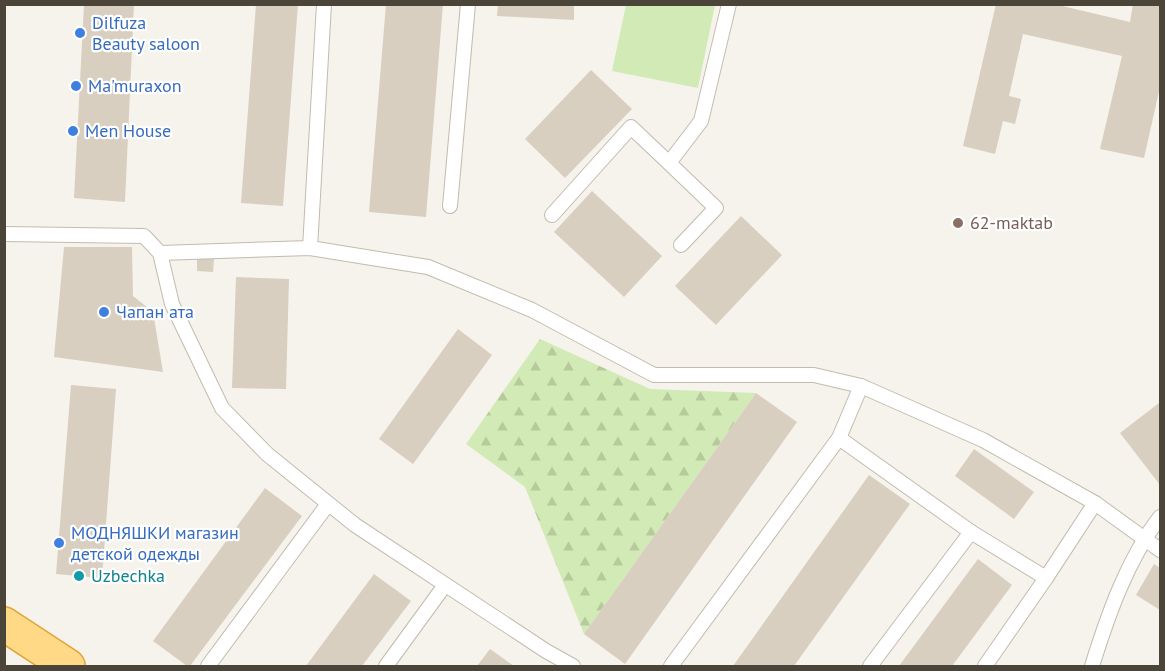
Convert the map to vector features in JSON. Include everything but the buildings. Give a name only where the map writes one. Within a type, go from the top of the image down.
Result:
[{"type":"highway","points":[[4,624],[68,666]]},
{"type":"lane","points":[[310,248],[324,4]]},
{"type":"lane","points":[[450,206],[468,4]]},
{"type":"lane","points":[[669,163],[701,121],[729,4]]},
{"type":"lane","points":[[552,215],[631,127],[716,208],[681,244]]},
{"type":"lane","points":[[4,234],[144,236],[160,253],[172,304],[222,408],[267,454],[355,525],[555,662],[573,666]]},
{"type":"lane","points":[[160,253],[310,248],[428,267],[532,310],[654,375],[814,375],[861,386],[983,440],[1095,503],[1161,550]]},
{"type":"lane","points":[[671,666],[839,438],[861,386]]},
{"type":"lane","points":[[839,438],[971,532],[1047,578]]},
{"type":"lane","points":[[985,666],[1047,578],[1095,503]]},
{"type":"lane","points":[[208,666],[328,504]]},
{"type":"lane","points":[[1092,666],[1108,617],[1143,539],[1161,517]]},
{"type":"lane","points":[[870,666],[971,532]]},
{"type":"lane","points":[[386,666],[445,585]]},
{"type":"green space","points":[[626,5],[715,5],[698,88],[612,71]]},
{"type":"green space","points":[[540,339],[650,389],[756,393],[584,634],[525,487],[466,444]]},
{"type":"place","name":"Dilfuza Beauty saloon","points":[[80,33]]},
{"type":"place","name":"Ma'muraxon","points":[[76,86]]},
{"type":"place","name":"Men House","points":[[73,131]]},
{"type":"place","name":"62-maktab","points":[[958,223]]},
{"type":"place","name":"Чапан ата","points":[[104,312]]},
{"type":"place","name":"МОДНЯШКИ магазин детской одежды","points":[[59,543]]},
{"type":"place","name":"Uzbechka","points":[[79,576]]}]
